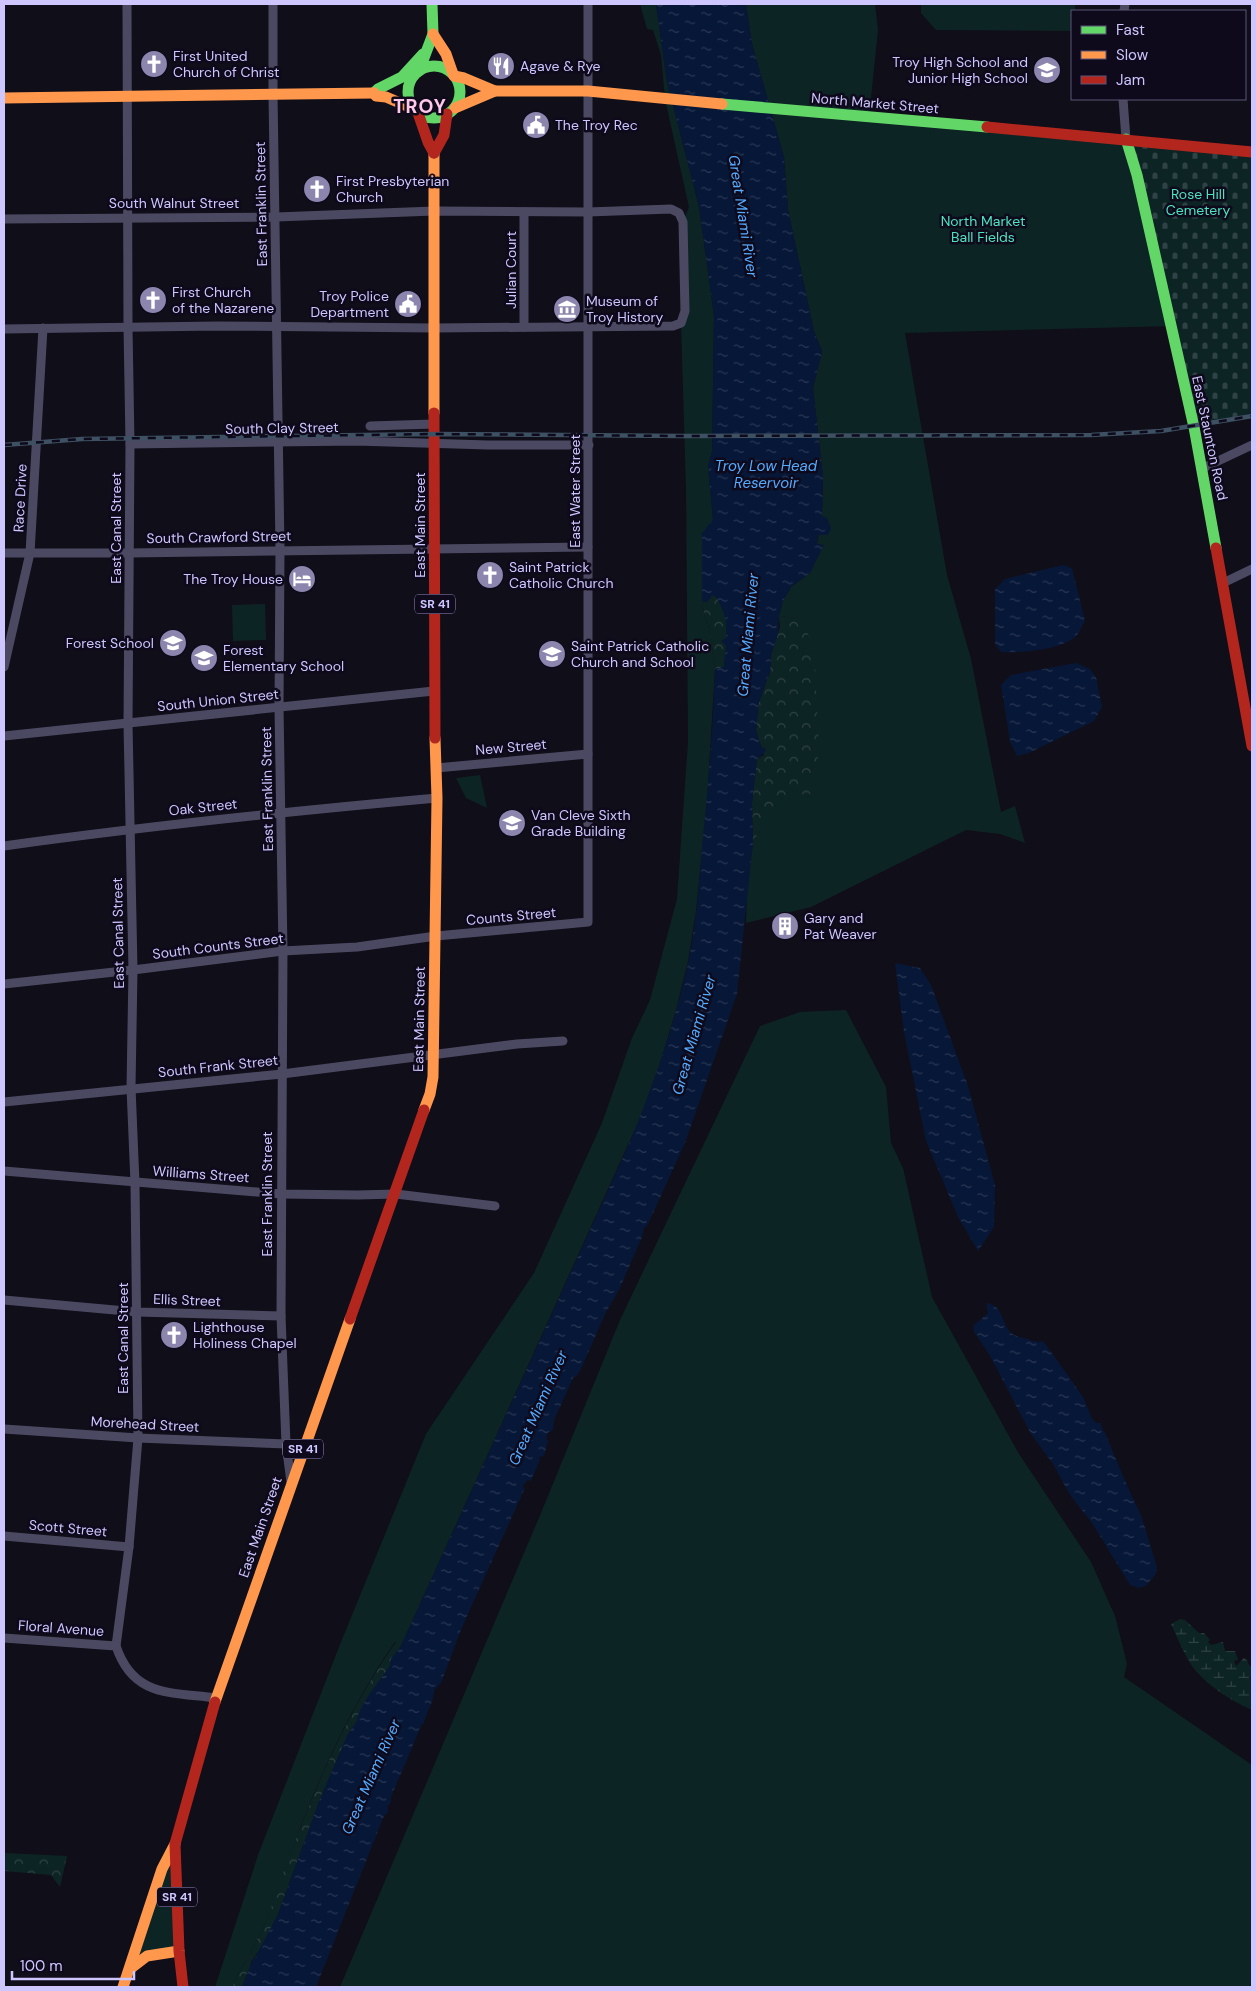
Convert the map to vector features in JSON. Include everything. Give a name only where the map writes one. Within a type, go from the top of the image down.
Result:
[{"type":"main road","points":[[432,4],[434,34],[455,73],[460,92],[439,147],[434,153],[416,111],[410,102],[408,93],[409,84],[418,72],[434,34]]},
{"type":"main road","points":[[398,80],[413,66],[428,47]]},
{"type":"main road","points":[[4,98],[374,92],[376,89],[433,66],[455,73],[495,91]]},
{"type":"main road","points":[[450,115],[467,104],[495,91]]},
{"type":"main road","name":"North Market Street","points":[[495,91],[588,91],[1252,152]]},
{"type":"main road","points":[[374,92],[376,96],[386,97],[426,117],[434,118],[450,115],[467,104]]},
{"type":"main road","name":"East Staunton Road","points":[[1126,139],[1137,175],[1172,326],[1202,469],[1223,583],[1247,695],[1252,746]]},
{"type":"main road","name":"East Main Street","points":[[175,1844],[216,1698],[430,1094],[434,1055],[437,798],[434,691],[436,548],[434,153]]},
{"type":"main road","points":[[123,1987],[162,1869],[175,1844]]},
{"type":"main road","name":"SR 41","points":[[175,1844],[179,1951],[184,1987]]},
{"type":"main road","points":[[129,1970],[140,1958],[152,1953],[179,1951]]},
{"type":"street","name":"East Canal Street","points":[[116,1646],[129,1547],[138,1438],[132,1088],[133,970],[128,724],[130,444],[127,4]]},
{"type":"street","name":"East Franklin Street","points":[[273,4],[283,951],[281,1316],[286,1444],[291,1482]]},
{"type":"street","name":"East Water Street","points":[[588,4],[588,922]]},
{"type":"street","points":[[1123,100],[1126,139]]},
{"type":"street","name":"South Walnut Street","points":[[4,219],[276,217],[434,211],[588,212],[671,210],[679,213],[683,222],[685,301],[685,311],[681,323],[674,326],[587,326]]},
{"type":"street","name":"Julian Court","points":[[524,212],[524,328]]},
{"type":"street","points":[[4,329],[277,326],[524,328],[587,326]]},
{"type":"street","name":"Race Drive","points":[[4,667],[30,553],[43,328]]},
{"type":"street","points":[[370,426],[434,424]]},
{"type":"street","name":"South Clay Street","points":[[130,444],[356,441],[434,442],[488,446],[589,445]]},
{"type":"street","points":[[1202,469],[1252,445]]},
{"type":"street","name":"South Crawford Street","points":[[4,553],[588,547]]},
{"type":"street","points":[[1223,583],[1252,569]]},
{"type":"street","name":"South Union Street","points":[[4,736],[434,691]]},
{"type":"street","name":"New Street","points":[[436,768],[588,754]]},
{"type":"street","name":"Oak Street","points":[[4,846],[129,829],[281,812],[437,798]]},
{"type":"street","name":"Counts Street","points":[[436,936],[588,922]]},
{"type":"street","name":"South Counts Street","points":[[4,984],[283,951],[357,947],[436,936]]},
{"type":"street","name":"South Frank Street","points":[[4,1102],[282,1074],[517,1044],[564,1041]]},
{"type":"street","name":"Williams Street","points":[[4,1172],[281,1194],[358,1196],[396,1194],[494,1206]]},
{"type":"street","name":"Ellis Street","points":[[4,1300],[137,1312],[281,1316]]},
{"type":"street","name":"Morehead Street","points":[[4,1430],[286,1444]]},
{"type":"street","name":"Scott Street","points":[[4,1536],[129,1547]]},
{"type":"street","name":"Floral Avenue","points":[[4,1638],[116,1646]]},
{"type":"street","points":[[116,1646],[121,1660],[128,1671],[138,1681],[150,1688],[216,1698]]},
{"type":"green space","points":[[640,4],[656,4],[667,82],[699,207],[714,316],[712,452],[708,466],[713,520],[702,534],[702,601],[709,628],[715,669],[707,800],[696,911],[688,961],[660,1063],[641,1116],[400,1648],[395,1642],[362,1694],[334,1749],[309,1805],[268,1916],[232,1987],[215,1987],[258,1855],[341,1642],[426,1434],[534,1273],[602,1123],[632,1038],[650,1000],[677,899],[688,741],[686,489],[681,323],[683,222],[689,207],[665,99],[661,55],[653,30],[647,29]]},
{"type":"green space","name":"North Market Ball Fields","points":[[746,4],[875,4],[878,30],[869,117],[1126,139],[1172,326],[905,333],[947,575],[971,659],[1001,812],[1015,806],[1025,843],[1000,834],[966,830],[811,907],[746,923],[747,890],[753,842],[783,794],[812,794],[799,618],[779,616],[783,601],[791,587],[810,573],[823,545],[817,544],[822,516],[823,477],[813,388],[822,352],[814,331],[788,210],[784,157],[752,44]]},
{"type":"green space","points":[[921,4],[1075,4],[1075,10],[1071,10],[1071,31],[936,30],[921,13]]},
{"type":"green space","name":"Rose Hill Cemetery","points":[[1126,139],[1252,152],[1252,413],[1194,427]]},
{"type":"green space","points":[[712,595],[719,599],[723,607],[727,627],[724,667],[715,669],[709,628],[702,601],[707,602]]},
{"type":"green space","points":[[265,604],[266,640],[233,641],[232,605]]},
{"type":"green space","points":[[779,616],[799,618],[814,645],[819,749],[812,794],[783,795],[753,842],[752,803],[757,759],[764,755],[756,730],[759,702],[770,672],[771,655],[780,627]]},
{"type":"green space","points":[[480,775],[487,808],[466,798],[456,778]]},
{"type":"green space","points":[[846,1010],[886,1087],[891,1143],[903,1168],[932,1297],[1019,1454],[1091,1562],[1115,1616],[1127,1664],[1124,1677],[1252,1765],[1252,1987],[340,1987],[541,1513],[620,1320],[760,1026],[800,1012]]},
{"type":"green space","points":[[1180,1619],[1185,1620],[1199,1633],[1204,1633],[1210,1640],[1208,1642],[1211,1645],[1223,1642],[1225,1651],[1235,1651],[1238,1660],[1234,1661],[1236,1666],[1244,1658],[1247,1660],[1252,1667],[1250,1678],[1252,1683],[1252,1710],[1218,1691],[1196,1671],[1187,1658],[1171,1624]]},
{"type":"green space","points":[[396,1642],[400,1648],[391,1659],[390,1666],[363,1706],[357,1721],[348,1734],[320,1799],[278,1914],[265,1941],[251,1962],[242,1987],[232,1987],[265,1923],[298,1833],[334,1749],[363,1694]]},
{"type":"green space","points":[[175,1844],[179,1951],[140,1958],[134,1951]]},
{"type":"green space","points":[[4,1853],[67,1856],[60,1887],[51,1875],[4,1871]]},
{"type":"water","points":[[656,4],[746,4],[752,44],[784,157],[788,210],[814,331],[822,352],[813,388],[823,477],[822,516],[827,518],[831,528],[828,535],[818,535],[817,544],[824,545],[810,573],[791,587],[783,601],[779,616],[778,634],[771,655],[770,671],[759,702],[756,730],[761,747],[765,748],[766,751],[757,759],[752,803],[753,842],[737,994],[685,1143],[648,1224],[644,1228],[642,1237],[619,1290],[605,1314],[581,1369],[576,1377],[574,1376],[554,1420],[553,1430],[548,1433],[544,1456],[539,1457],[540,1460],[531,1481],[528,1480],[522,1487],[525,1488],[462,1627],[441,1683],[434,1690],[425,1723],[422,1724],[391,1797],[388,1812],[384,1816],[316,1987],[242,1987],[253,1959],[278,1914],[320,1799],[348,1734],[357,1721],[361,1708],[390,1666],[391,1659],[400,1648],[628,1146],[662,1056],[688,963],[698,891],[710,758],[715,669],[724,667],[726,646],[721,641],[726,638],[726,622],[716,597],[712,595],[707,602],[702,601],[702,534],[713,519],[708,466],[712,452],[714,316],[699,207],[667,82]]},
{"type":"water","points":[[1063,565],[1072,568],[1085,621],[1077,635],[1062,644],[1042,650],[1001,652],[995,644],[995,589],[1005,579]]},
{"type":"water","points":[[1076,663],[1090,669],[1096,677],[1102,707],[1094,721],[1029,753],[1017,756],[1010,742],[1001,685],[1011,675]]},
{"type":"water","points":[[895,963],[920,968],[931,985],[968,1086],[995,1185],[994,1227],[978,1251],[958,1217],[926,1141],[904,1032]]},
{"type":"water","points":[[986,1303],[996,1307],[1007,1328],[1013,1334],[1018,1337],[1043,1341],[1084,1399],[1096,1423],[1101,1423],[1141,1515],[1157,1567],[1156,1574],[1146,1586],[1138,1588],[1130,1585],[1092,1523],[1070,1495],[1053,1464],[1031,1434],[989,1354],[974,1332],[973,1326],[988,1313]]},
{"type":"railway","points":[[4,445],[82,439],[434,434],[683,436],[1091,435],[1161,431],[1252,416]]},
{"type":"traffic: fast","points":[[419,71],[433,34],[432,4]]},
{"type":"traffic: fast","points":[[374,93],[402,77],[423,54]]},
{"type":"traffic: fast","points":[[434,66],[444,68],[452,74],[458,82],[460,92],[458,102],[452,110],[444,116],[434,118],[424,116],[416,110],[410,102],[408,92],[410,82],[416,74],[424,68],[434,66]]},
{"type":"traffic: fast","points":[[722,104],[987,127]]},
{"type":"traffic: fast","points":[[1126,139],[1137,175],[1194,427],[1216,548]]},
{"type":"traffic: slow","points":[[433,34],[446,54],[453,74]]},
{"type":"traffic: slow","points":[[454,76],[464,78],[495,91]]},
{"type":"traffic: slow","points":[[455,108],[495,91],[588,91],[722,104]]},
{"type":"traffic: slow","points":[[374,93],[376,96],[386,97],[414,109]]},
{"type":"traffic: slow","points":[[4,98],[374,93]]},
{"type":"traffic: slow","points":[[434,153],[434,413]]},
{"type":"traffic: slow","points":[[424,1110],[430,1094],[433,1077],[437,798],[435,738]]},
{"type":"traffic: slow","points":[[215,1702],[350,1319]]},
{"type":"traffic: slow","points":[[123,1987],[162,1869],[175,1844]]},
{"type":"traffic: slow","points":[[130,1969],[147,1956],[179,1951]]},
{"type":"traffic: jam","points":[[418,113],[434,153]]},
{"type":"traffic: jam","points":[[434,153],[444,135],[447,114]]},
{"type":"traffic: jam","points":[[987,127],[1252,152]]},
{"type":"traffic: jam","points":[[434,413],[435,738]]},
{"type":"traffic: jam","points":[[1216,548],[1252,746]]},
{"type":"traffic: jam","points":[[350,1319],[424,1110]]},
{"type":"traffic: jam","points":[[183,1987],[179,1951],[175,1844],[215,1702]]},
{"type":"place","name":"First United Church of Christ","points":[[154,64]]},
{"type":"place","name":"Agave & Rye","points":[[501,66]]},
{"type":"place","name":"Troy High School and Junior High School","points":[[1047,70]]},
{"type":"place","name":"The Troy Rec","points":[[536,125]]},
{"type":"place","name":"First Presbyterian Church","points":[[317,189]]},
{"type":"place","name":"First Church of the Nazarene","points":[[153,300]]},
{"type":"place","name":"Troy Police Department","points":[[408,304]]},
{"type":"place","name":"Museum of Troy History","points":[[567,309]]},
{"type":"place","name":"Saint Patrick Catholic Church","points":[[490,575]]},
{"type":"place","name":"The Troy House","points":[[302,579]]},
{"type":"place","name":"Forest School","points":[[173,643]]},
{"type":"place","name":"Saint Patrick Catholic Church and School","points":[[552,654]]},
{"type":"place","name":"Forest Elementary School","points":[[204,658]]},
{"type":"place","name":"Van Cleve Sixth Grade Building","points":[[512,823]]},
{"type":"place","name":"Gary and Pat Weaver","points":[[785,926]]},
{"type":"place","name":"Lighthouse Holiness Chapel","points":[[174,1335]]},
{"type":"district","name":"TROY","points":[[420,106]]},
{"type":"water label","name":"Great Miami River","points":[[743,216]]},
{"type":"water label","name":"Troy Low Head Reservoir","points":[[766,474]]},
{"type":"water label","name":"Great Miami River","points":[[748,635]]},
{"type":"water label","name":"Great Miami River","points":[[694,1035]]},
{"type":"water label","name":"Great Miami River","points":[[538,1408]]},
{"type":"water label","name":"Great Miami River","points":[[371,1777]]}]
